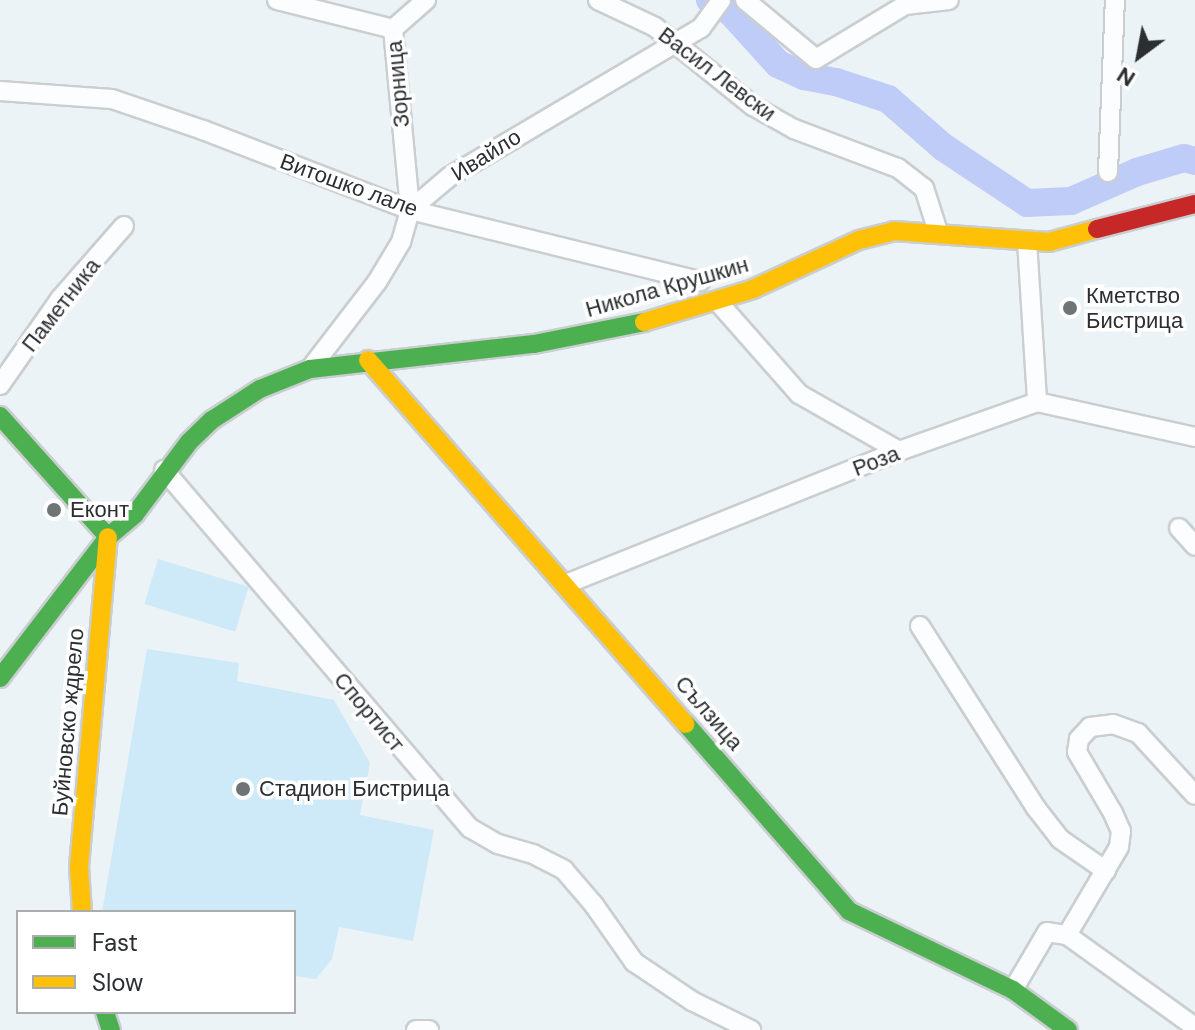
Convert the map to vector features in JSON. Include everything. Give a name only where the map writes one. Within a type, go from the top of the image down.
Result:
[{"type":"street","name":"Зорница","points":[[277,0],[393,29],[410,210]]},
{"type":"street","points":[[393,29],[426,0]]},
{"type":"street","name":"Васил Левски","points":[[598,0],[655,27],[767,114],[794,129],[898,168],[924,188],[938,232]]},
{"type":"street","name":"Ивайло","points":[[410,210],[449,177],[701,28],[721,0]]},
{"type":"street","points":[[745,0],[816,59],[905,5],[949,0]]},
{"type":"street","points":[[1108,172],[1115,0]]},
{"type":"street","name":"Витошко лале","points":[[0,91],[112,99],[203,130],[410,210],[700,281]]},
{"type":"street","name":"Никола Крушкин","points":[[0,678],[108,537],[135,514],[164,470],[212,420],[260,389],[310,369],[368,360],[534,344],[625,328],[718,302],[859,240],[894,231],[1049,242],[1195,204]]},
{"type":"street","points":[[310,369],[377,282],[401,242],[410,210]]},
{"type":"street","name":"Паметника","points":[[0,385],[60,299],[124,226]]},
{"type":"street","points":[[1027,241],[1037,402],[1195,437]]},
{"type":"street","points":[[718,302],[799,394],[899,451]]},
{"type":"street","name":"Сълзица","points":[[368,360],[566,584],[830,893],[849,911],[1013,990],[1068,1030]]},
{"type":"street","name":"Роза","points":[[566,584],[899,451],[1037,402]]},
{"type":"street","points":[[0,416],[108,537]]},
{"type":"street","name":"Спортист","points":[[164,470],[470,828],[498,844],[533,854],[564,870],[594,905],[634,962],[692,1001],[751,1030]]},
{"type":"street","points":[[1179,528],[1195,546]]},
{"type":"street","name":"Буйновско ждрело","points":[[82,910],[79,867],[108,537]]},
{"type":"street","points":[[920,626],[1036,808],[1060,839],[1106,871]]},
{"type":"street","points":[[1067,935],[1119,847],[1121,831],[1077,752],[1079,739],[1090,727],[1113,724],[1138,733],[1195,795]]},
{"type":"street","points":[[1013,990],[1047,932],[1067,935],[1195,1027]]},
{"type":"street","points":[[416,1030],[429,1030]]},
{"type":"shaded area","points":[[158,559],[249,587],[235,632],[144,604]]},
{"type":"shaded area","name":"Стадион Бистрица","points":[[147,649],[239,663],[237,681],[334,700],[370,763],[360,815],[434,830],[413,941],[339,927],[332,959],[316,979],[296,976],[296,910],[102,910]]},
{"type":"waterway","points":[[710,0],[731,12],[778,64],[804,76],[836,82],[888,99],[943,147],[1027,203],[1071,201],[1137,172],[1184,158],[1195,161]]},
{"type":"waterway","points":[[731,12],[778,39]]},
{"type":"waterway","points":[[811,64],[836,82]]},
{"type":"traffic: fast","points":[[0,678],[108,537],[135,514],[189,442],[212,420],[260,389],[310,369],[534,344],[644,322]]},
{"type":"traffic: fast","points":[[0,416],[108,537]]},
{"type":"traffic: fast","points":[[686,724],[849,911],[1013,990],[1068,1030]]},
{"type":"traffic: fast","points":[[106,1014],[111,1030]]},
{"type":"traffic: slow","points":[[644,322],[753,289],[859,240],[894,231],[1049,242],[1097,229]]},
{"type":"traffic: slow","points":[[368,360],[686,724]]},
{"type":"traffic: slow","points":[[82,910],[79,867],[108,537]]},
{"type":"traffic: jam","points":[[1097,229],[1195,204]]},
{"type":"place","name":"Кметство Бистрица","points":[[1070,308]]},
{"type":"place","name":"Еконт","points":[[54,510]]},
{"type":"place","name":"Стадион Бистрица","points":[[243,789]]}]
